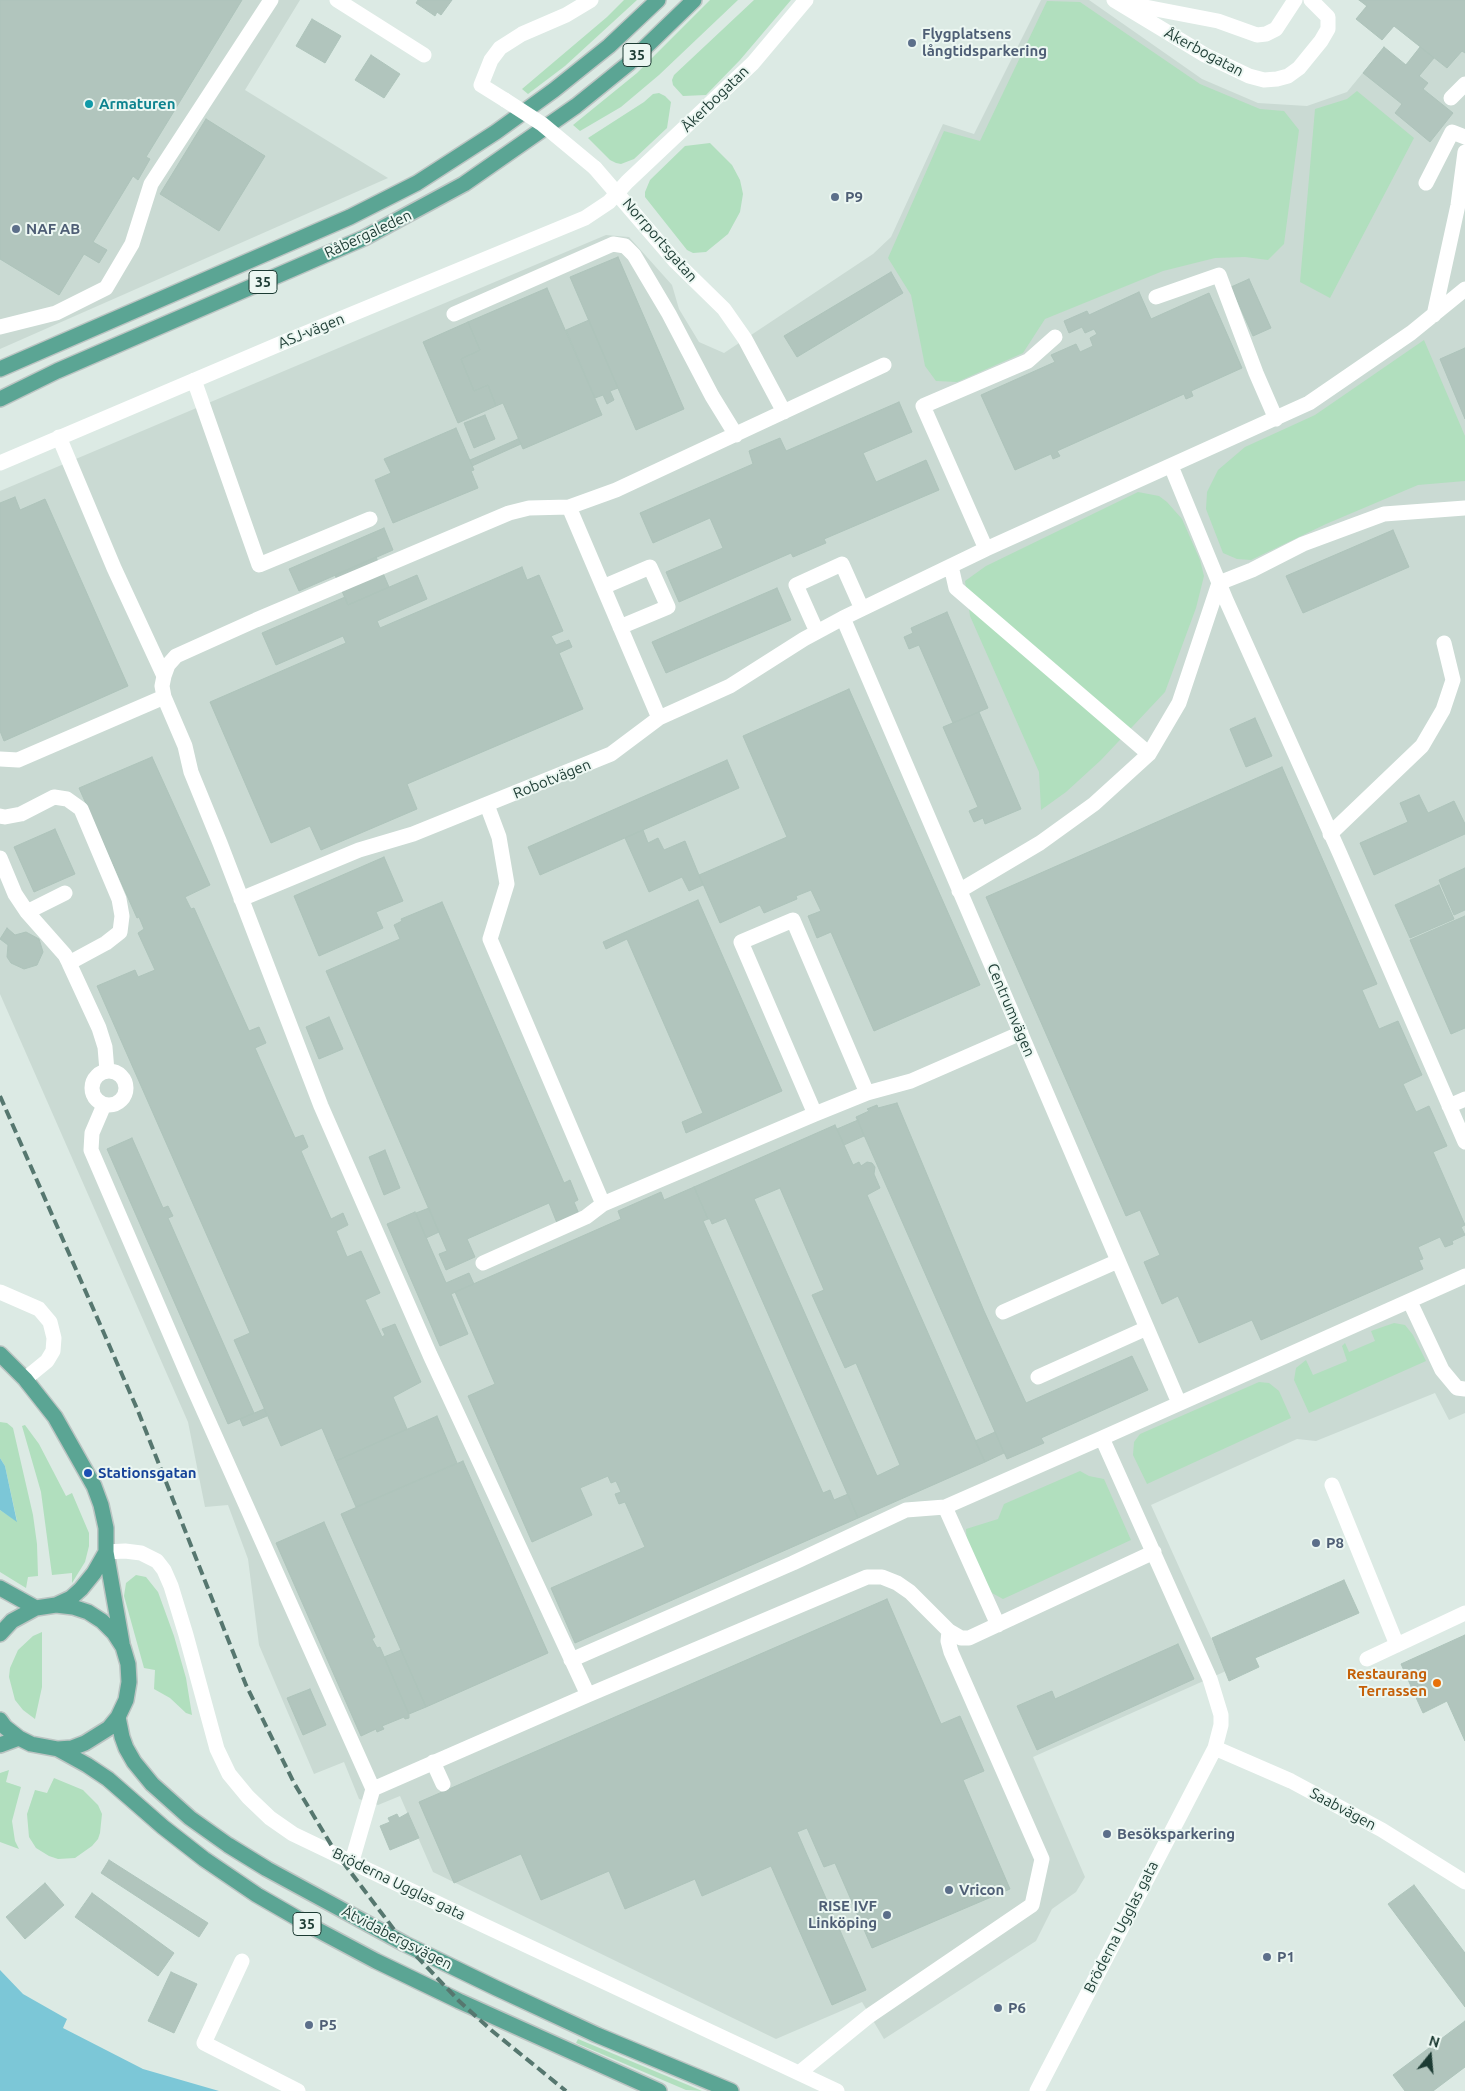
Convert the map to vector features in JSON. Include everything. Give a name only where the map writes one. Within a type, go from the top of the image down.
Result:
[{"type":"main road","name":"Råbergaleden","points":[[0,369],[350,217],[417,183],[496,132],[554,90],[608,46],[658,0]]},
{"type":"main road","name":"Råbergaleden","points":[[0,399],[364,238],[464,184],[576,106],[628,64],[694,0]]},
{"type":"main road","points":[[0,1354],[25,1380],[55,1417],[88,1474],[101,1505],[106,1528],[106,1552],[122,1647]]},
{"type":"main road","points":[[56,1605],[71,1598],[81,1589],[94,1573],[106,1552]]},
{"type":"main road","points":[[0,1588],[36,1608]]},
{"type":"main road","name":"35","points":[[0,1634],[12,1621],[36,1608],[56,1605],[73,1607],[88,1612],[108,1627],[122,1647],[128,1664],[129,1682],[126,1700],[118,1716],[103,1732],[85,1743],[58,1749],[44,1748],[19,1738],[0,1720]]},
{"type":"main road","name":"Åtvidabergsvägen","points":[[118,1716],[126,1748],[134,1762],[152,1784],[190,1818],[228,1845],[267,1869],[405,1944],[496,1988],[596,2035],[732,2091]]},
{"type":"main road","points":[[0,1745],[19,1738]]},
{"type":"main road","name":"Åtvidabergsvägen","points":[[58,1749],[108,1779],[162,1827],[204,1859],[257,1895],[316,1929],[451,1997],[659,2091]]},
{"type":"street","points":[[0,327],[56,313],[106,288],[132,244],[151,184],[271,0]]},
{"type":"street","points":[[337,0],[424,55]]},
{"type":"street","name":"Åkerbogatan","points":[[618,192],[753,63],[806,0]]},
{"type":"street","name":"Åkerbogatan","points":[[1116,1],[1145,2],[1168,12],[1218,21],[1257,35],[1276,30],[1295,0]]},
{"type":"street","name":"Åkerbogatan","points":[[1116,1],[1205,55],[1231,68],[1249,76],[1277,80],[1288,76],[1299,68],[1321,42],[1328,29],[1328,17],[1311,0]]},
{"type":"street","name":"Norrportsgatan","points":[[589,1],[566,15],[522,34],[500,48],[491,60],[481,85],[542,124],[595,168],[618,192],[676,262],[724,309],[745,339],[784,412]]},
{"type":"street","points":[[1451,98],[1465,84]]},
{"type":"street","points":[[1426,183],[1452,132],[1465,137]]},
{"type":"street","points":[[1434,314],[1458,205],[1465,152]]},
{"type":"street","name":"ASJ-vägen","points":[[0,463],[584,218],[604,206],[618,192]]},
{"type":"street","points":[[454,314],[614,244],[625,246],[639,264],[712,396],[736,435]]},
{"type":"street","points":[[1156,297],[1219,275],[1256,373],[1276,419]]},
{"type":"street","name":"Robotvägen","points":[[241,899],[359,850],[412,834],[487,806],[611,754],[659,718],[730,686],[842,618],[986,549],[1309,403],[1411,333],[1463,293]]},
{"type":"street","points":[[986,549],[923,406],[1028,361],[1055,337]]},
{"type":"street","points":[[588,1695],[430,1355],[321,1106],[191,772],[185,746],[164,697],[162,686],[164,676],[168,665],[176,656],[190,648],[509,513],[529,508],[569,507],[616,490],[884,366]]},
{"type":"street","points":[[194,380],[259,565],[370,519]]},
{"type":"street","points":[[59,437],[114,568],[164,676]]},
{"type":"street","points":[[1171,466],[1219,583],[1465,1142]]},
{"type":"street","points":[[569,507],[659,718]]},
{"type":"street","points":[[1219,583],[1252,570],[1303,544],[1384,514],[1465,508]]},
{"type":"street","points":[[817,632],[796,585],[842,564],[862,609]]},
{"type":"street","points":[[951,566],[956,588],[1149,754]]},
{"type":"street","points":[[603,587],[650,567],[668,607],[620,627]]},
{"type":"street","points":[[959,891],[1040,842],[1087,810],[1149,754],[1179,703],[1219,583]]},
{"type":"street","name":"Centrumvägen","points":[[842,618],[1179,1403]]},
{"type":"street","points":[[1330,834],[1422,746],[1443,710],[1453,680],[1444,643]]},
{"type":"street","points":[[0,758],[18,760],[164,697]]},
{"type":"street","points":[[0,816],[21,814],[54,797],[67,799],[81,809],[119,899],[122,916],[120,932],[106,944],[69,963]]},
{"type":"street","points":[[487,806],[499,837],[507,884],[490,939],[603,1204]]},
{"type":"street","points":[[0,858],[15,894],[27,912],[65,955],[99,1028],[105,1047],[107,1071]]},
{"type":"street","points":[[27,912],[65,893]]},
{"type":"street","points":[[815,1114],[742,942],[793,920],[867,1093]]},
{"type":"street","points":[[483,1263],[586,1217],[603,1204],[815,1114],[867,1093],[910,1081],[1020,1033]]},
{"type":"street","points":[[107,1071],[119,1074],[123,1079],[126,1090],[121,1100],[116,1104],[104,1105],[94,1098],[92,1087],[97,1076],[107,1071]]},
{"type":"street","points":[[1449,1106],[1465,1099]]},
{"type":"street","points":[[104,1105],[92,1133],[91,1150],[190,1380],[373,1789],[352,1861]]},
{"type":"street","points":[[1002,1312],[1118,1261]]},
{"type":"street","points":[[571,1660],[794,1563],[906,1510],[944,1507],[1465,1276]]},
{"type":"street","points":[[0,1292],[39,1309],[50,1322],[54,1338],[53,1351],[47,1361],[25,1380]]},
{"type":"street","points":[[1410,1302],[1442,1370],[1457,1388],[1465,1390]]},
{"type":"street","points":[[1038,1377],[1147,1328]]},
{"type":"street","name":"Bröderna Ugglas gata","points":[[1037,2091],[1215,1748],[1220,1731],[1221,1715],[1210,1679],[1102,1438]]},
{"type":"street","points":[[1332,1485],[1397,1645]]},
{"type":"street","points":[[944,1507],[998,1625]]},
{"type":"street","name":"Bröderna Ugglas gata","points":[[106,1552],[125,1551],[141,1553],[157,1561],[164,1570],[172,1586],[217,1749],[229,1774],[248,1797],[270,1818],[293,1834],[837,2091]]},
{"type":"street","points":[[373,1789],[588,1695],[867,1577],[882,1577],[898,1583],[910,1592],[949,1632],[961,1638],[970,1638],[1154,1552]]},
{"type":"street","points":[[1368,1659],[1465,1614]]},
{"type":"street","points":[[798,2073],[869,2016],[1032,1905],[1042,1859],[951,1652],[948,1641],[949,1632]]},
{"type":"street","name":"Saabvägen","points":[[1215,1748],[1291,1781],[1382,1830],[1465,1882]]},
{"type":"street","points":[[433,1762],[443,1784]]},
{"type":"street","points":[[242,1961],[204,2043],[298,2091]]},
{"type":"shaded area","points":[[0,0],[300,0],[245,90],[388,178],[0,349]]},
{"type":"shaded area","points":[[1041,0],[1089,0],[1202,79],[1258,103],[1307,106],[1347,92],[1384,47],[1405,65],[1420,47],[1394,26],[1382,40],[1356,19],[1366,6],[1359,0],[1465,0],[1465,1413],[1449,1420],[1435,1393],[1316,1441],[1297,1439],[1151,1505],[1226,1671],[1033,1757],[1085,1877],[1076,1892],[1052,1909],[1036,1941],[884,2039],[862,2002],[776,2039],[433,1872],[400,1796],[378,1805],[359,1799],[344,1762],[314,1774],[259,1645],[248,1559],[228,1505],[205,1507],[188,1422],[0,994],[0,491],[606,235],[629,237],[672,285],[679,309],[699,342],[724,353],[873,254],[891,237],[943,124],[974,134]]},
{"type":"green space","points":[[624,0],[637,0],[565,66],[528,94],[522,89],[607,17]]},
{"type":"green space","points":[[710,0],[738,0],[659,75],[621,107],[580,131],[573,125],[637,73]]},
{"type":"green space","points":[[754,0],[791,0],[740,60],[706,95],[683,96],[673,85],[674,75]]},
{"type":"green space","points":[[1047,1],[1080,2],[1200,84],[1260,109],[1284,111],[1299,130],[1284,244],[1268,260],[1245,257],[1215,258],[1163,271],[1045,319],[1023,353],[957,382],[936,381],[925,366],[911,295],[888,258],[944,131],[980,141]]},
{"type":"green space","points":[[1357,91],[1414,138],[1330,298],[1300,282],[1315,109],[1347,99]]},
{"type":"green space","points":[[659,93],[671,102],[667,128],[634,159],[621,164],[616,163],[610,160],[588,138],[644,102],[653,94]]},
{"type":"green space","points":[[710,143],[732,165],[740,180],[743,194],[740,212],[728,234],[706,252],[693,253],[687,250],[645,197],[645,192],[650,180],[685,146]]},
{"type":"green space","points":[[1424,340],[1465,436],[1465,481],[1418,485],[1326,524],[1251,560],[1237,559],[1223,553],[1206,509],[1207,492],[1218,470],[1245,447],[1315,415]]},
{"type":"green space","points":[[1138,492],[1159,496],[1182,519],[1200,560],[1204,576],[1196,608],[1165,692],[1101,760],[1066,792],[1041,810],[1039,772],[970,616],[965,581],[986,566]]},
{"type":"green space","points":[[1394,1323],[1405,1325],[1413,1335],[1426,1361],[1309,1413],[1294,1380],[1296,1368],[1306,1360],[1313,1375],[1347,1361],[1342,1346],[1345,1343],[1349,1352],[1375,1341],[1371,1331]]},
{"type":"green space","points":[[1259,1382],[1269,1383],[1279,1391],[1291,1418],[1147,1484],[1133,1455],[1134,1442],[1140,1434]]},
{"type":"green space","points":[[0,1422],[7,1423],[13,1428],[33,1515],[37,1544],[38,1576],[28,1577],[26,1588],[0,1572],[0,1510],[17,1521],[5,1466],[0,1458]]},
{"type":"green space","points":[[25,1425],[39,1444],[66,1496],[72,1493],[89,1533],[89,1546],[85,1562],[72,1583],[72,1573],[52,1575],[41,1492],[22,1426]]},
{"type":"green space","points":[[1080,1471],[1089,1476],[1104,1479],[1131,1540],[1003,1599],[992,1593],[967,1546],[966,1529],[998,1519],[1004,1504]]},
{"type":"green space","points":[[136,1575],[146,1577],[158,1592],[174,1636],[186,1678],[192,1715],[186,1713],[170,1698],[154,1689],[155,1670],[144,1668],[124,1596],[126,1583]]},
{"type":"green space","points":[[42,1632],[42,1687],[35,1719],[23,1710],[15,1700],[9,1677],[10,1668],[18,1650],[33,1636]]},
{"type":"green space","points":[[9,1770],[6,1782],[21,1787],[12,1821],[15,1841],[19,1849],[0,1842],[0,1773]]},
{"type":"green space","points":[[54,1778],[83,1790],[98,1805],[102,1814],[98,1839],[92,1846],[75,1858],[58,1859],[49,1856],[36,1848],[29,1837],[27,1814],[35,1790],[47,1793]]},
{"type":"green space","points":[[578,2039],[702,2091],[686,2090],[576,2043]]},
{"type":"water","points":[[0,1458],[5,1466],[17,1522],[0,1510]]},
{"type":"water","points":[[0,1970],[23,1994],[67,2019],[63,2028],[143,2069],[219,2091],[0,2091]]},
{"type":"building","name":"Armaturen","points":[[0,0],[242,0],[146,157],[150,159],[138,180],[133,176],[93,242],[107,250],[99,263],[84,254],[59,295],[0,259]]},
{"type":"building","points":[[418,0],[452,0],[441,15],[437,12],[435,16],[416,3]]},
{"type":"building","points":[[1359,0],[1465,0],[1465,53],[1462,51],[1447,68],[1394,26],[1382,40],[1356,19],[1367,6]]},
{"type":"building","points":[[312,19],[341,36],[325,63],[296,46]]},
{"type":"building","points":[[1384,47],[1406,65],[1420,47],[1434,58],[1419,76],[1428,83],[1423,89],[1453,113],[1430,142],[1395,113],[1402,104],[1363,73]]},
{"type":"building","points":[[371,55],[400,74],[384,98],[355,80]]},
{"type":"building","points":[[206,119],[265,156],[219,231],[160,194]]},
{"type":"building","points":[[618,257],[684,409],[636,430],[570,277]]},
{"type":"building","points":[[891,272],[903,293],[797,357],[784,336]]},
{"type":"building","points":[[1249,279],[1271,328],[1253,336],[1231,287]]},
{"type":"building","points":[[547,288],[602,415],[523,449],[503,403],[496,406],[488,385],[474,391],[461,359],[480,350],[468,322]]},
{"type":"building","points":[[1139,292],[1151,319],[1209,293],[1242,368],[1191,391],[1193,396],[1186,399],[1184,394],[1057,451],[1060,456],[1053,459],[1051,454],[1015,470],[981,395],[1055,362],[1051,355],[1076,344],[1080,352],[1093,346],[1090,338],[1097,334],[1094,329],[1085,333],[1082,327],[1069,333],[1064,321],[1087,311],[1089,315]]},
{"type":"building","points":[[589,320],[618,388],[610,391],[614,400],[607,404],[603,395],[595,398],[566,330]]},
{"type":"building","points":[[468,322],[480,350],[461,359],[474,391],[488,385],[496,406],[458,423],[423,342]]},
{"type":"building","points":[[1465,348],[1465,419],[1440,359]]},
{"type":"building","points":[[899,402],[912,432],[863,453],[876,482],[926,460],[939,490],[824,539],[826,543],[793,557],[791,553],[679,602],[666,572],[723,548],[710,518],[653,543],[640,513],[753,464],[749,451],[780,438],[786,451]]},
{"type":"building","points":[[485,415],[495,439],[474,448],[464,423]]},
{"type":"building","points":[[456,428],[474,470],[471,471],[478,488],[393,523],[375,480],[391,473],[384,459]]},
{"type":"building","points":[[518,439],[521,444],[472,466],[470,460]]},
{"type":"building","points":[[15,497],[20,510],[45,499],[128,686],[4,741],[0,731],[0,503]]},
{"type":"building","points":[[384,528],[393,550],[299,591],[289,569]]},
{"type":"building","points":[[1393,530],[1409,567],[1303,613],[1286,576]]},
{"type":"building","points":[[376,557],[389,587],[348,605],[335,575]]},
{"type":"building","points":[[522,567],[527,580],[539,575],[563,631],[551,636],[556,645],[569,640],[572,647],[559,653],[583,709],[407,784],[417,809],[321,850],[310,826],[271,843],[210,702],[346,643],[343,636],[276,665],[262,633],[345,597],[348,605],[417,575],[427,599],[377,621],[380,628]]},
{"type":"building","points":[[777,588],[791,620],[666,673],[652,642]]},
{"type":"building","points":[[947,612],[988,708],[953,723],[919,645],[909,649],[904,637],[913,633],[911,628]]},
{"type":"building","points":[[849,689],[980,985],[874,1031],[831,932],[817,938],[808,916],[821,911],[811,890],[796,896],[797,899],[764,913],[760,905],[720,923],[699,875],[787,837],[743,736]]},
{"type":"building","points":[[979,712],[1021,809],[985,824],[983,818],[974,822],[969,811],[978,807],[943,727]]},
{"type":"building","points":[[1255,718],[1272,756],[1246,767],[1230,729]]},
{"type":"building","points":[[152,757],[210,885],[185,897],[191,909],[194,908],[249,1031],[259,1027],[266,1043],[255,1048],[295,1138],[303,1135],[308,1147],[301,1151],[331,1219],[343,1213],[348,1225],[336,1231],[347,1257],[361,1251],[380,1293],[365,1300],[382,1337],[385,1335],[382,1329],[395,1324],[421,1382],[393,1397],[407,1429],[336,1461],[322,1428],[281,1446],[234,1340],[250,1333],[97,986],[135,970],[138,977],[155,970],[138,933],[144,929],[139,917],[137,918],[79,788]]},
{"type":"building","points":[[727,760],[739,788],[540,875],[528,847]]},
{"type":"building","points":[[1282,767],[1377,984],[1362,990],[1379,1029],[1398,1021],[1422,1075],[1403,1084],[1416,1112],[1429,1106],[1447,1146],[1433,1152],[1465,1225],[1461,1227],[1465,1235],[1452,1241],[1453,1244],[1445,1247],[1440,1237],[1418,1247],[1423,1259],[1419,1260],[1423,1269],[1261,1340],[1252,1320],[1199,1343],[1178,1296],[1162,1304],[1144,1262],[1160,1255],[1140,1210],[1126,1216],[986,897]]},
{"type":"building","points":[[1419,795],[1428,813],[1454,801],[1465,824],[1465,834],[1374,875],[1360,843],[1408,822],[1400,803]]},
{"type":"building","points":[[55,829],[75,874],[34,892],[14,847]]},
{"type":"building","points":[[643,830],[648,843],[658,838],[664,850],[685,841],[703,885],[689,891],[682,877],[649,892],[625,838]]},
{"type":"building","points":[[384,857],[403,901],[376,912],[383,928],[319,956],[294,896]]},
{"type":"building","points":[[1465,868],[1465,910],[1454,915],[1439,880]]},
{"type":"building","points":[[1439,885],[1454,919],[1410,938],[1395,905]]},
{"type":"building","points":[[698,900],[782,1091],[686,1133],[682,1122],[703,1113],[627,939],[606,949],[603,942]]},
{"type":"building","points":[[442,902],[564,1183],[570,1180],[578,1200],[574,1202],[579,1214],[557,1223],[549,1203],[467,1239],[475,1257],[446,1270],[439,1254],[447,1251],[326,971],[400,939],[394,925],[402,921],[401,919]]},
{"type":"building","points":[[1465,916],[1465,1028],[1451,1034],[1410,940]]},
{"type":"building","points":[[7,928],[15,935],[26,932],[39,939],[43,952],[37,965],[24,969],[11,963],[7,957],[8,945],[0,939]]},
{"type":"building","points":[[329,1017],[343,1049],[319,1059],[306,1027]]},
{"type":"building","points":[[897,1103],[984,1311],[1026,1403],[1132,1356],[1148,1390],[1041,1438],[1044,1443],[1007,1459],[856,1117],[877,1105],[878,1108]]},
{"type":"building","points":[[858,1120],[864,1136],[844,1145],[837,1129]]},
{"type":"building","points":[[835,1125],[853,1165],[859,1162],[861,1166],[867,1162],[872,1163],[875,1167],[874,1174],[880,1188],[867,1195],[985,1462],[858,1518],[726,1218],[712,1224],[694,1187]],"holes":[[[780,1188],[824,1290],[812,1295],[845,1368],[856,1363],[900,1465],[877,1476],[754,1199]]]},
{"type":"building","points":[[132,1138],[163,1208],[168,1206],[173,1216],[168,1218],[254,1413],[228,1424],[107,1149]]},
{"type":"building","points":[[385,1150],[400,1188],[384,1195],[369,1157]]},
{"type":"building","points":[[694,1187],[708,1219],[703,1221],[823,1493],[830,1490],[834,1500],[848,1494],[858,1518],[575,1643],[551,1588],[645,1547],[625,1502],[619,1504],[615,1494],[621,1492],[616,1481],[611,1483],[608,1476],[580,1488],[592,1515],[532,1542],[468,1396],[495,1384],[455,1292],[621,1219],[618,1211],[661,1192],[664,1200]]},
{"type":"building","points":[[429,1208],[439,1232],[426,1238],[416,1213]]},
{"type":"building","points":[[415,1212],[446,1283],[469,1273],[474,1284],[451,1294],[468,1334],[440,1346],[387,1224]]},
{"type":"building","points":[[264,1409],[267,1416],[243,1426],[240,1419]]},
{"type":"building","points":[[437,1416],[457,1463],[356,1507],[336,1461]]},
{"type":"building","points":[[995,1432],[1004,1453],[985,1462],[975,1441]]},
{"type":"building","points":[[463,1461],[548,1653],[426,1707],[341,1514]]},
{"type":"building","points":[[324,1522],[375,1637],[372,1639],[377,1648],[380,1647],[409,1715],[409,1718],[405,1719],[404,1717],[382,1726],[384,1729],[377,1732],[376,1729],[361,1736],[276,1543]]},
{"type":"building","points":[[1344,1580],[1359,1613],[1255,1658],[1259,1667],[1229,1681],[1212,1638]]},
{"type":"building","points":[[887,1599],[941,1724],[960,1716],[984,1771],[963,1780],[1010,1889],[872,1948],[835,1863],[824,1867],[807,1828],[797,1832],[866,1990],[832,2005],[771,1866],[702,1896],[695,1879],[625,1909],[609,1871],[541,1900],[521,1854],[454,1883],[419,1802]]},
{"type":"building","name":"Restaurang Terrassen","points":[[1465,1635],[1465,1741],[1447,1701],[1423,1713],[1401,1664]]},
{"type":"building","points":[[1178,1644],[1194,1679],[1037,1750],[1017,1706],[1052,1691],[1055,1699]]},
{"type":"building","points":[[401,1650],[426,1707],[409,1714],[384,1657]]},
{"type":"building","points":[[310,1689],[326,1725],[303,1735],[287,1698]]},
{"type":"building","points":[[408,1813],[419,1838],[390,1850],[380,1826],[390,1822],[388,1818],[397,1814],[399,1818]]},
{"type":"building","points":[[109,1860],[208,1923],[199,1937],[101,1873]]},
{"type":"building","points":[[45,1883],[64,1905],[25,1939],[6,1917]]},
{"type":"building","points":[[1414,1885],[1465,1953],[1465,2007],[1388,1904]]},
{"type":"building","points":[[92,1893],[174,1953],[158,1976],[75,1917]]},
{"type":"building","points":[[171,1972],[197,1984],[174,2033],[148,2021]]},
{"type":"building","points":[[1465,2021],[1465,2067],[1433,2091],[1405,2091],[1393,2075]]},
{"type":"railway","points":[[0,1096],[138,1411],[246,1685],[294,1783],[336,1853],[405,1944],[459,2001],[491,2030],[566,2091]]},
{"type":"place","name":"Flygplatsens långtidsparkering","points":[[912,43]]},
{"type":"place","name":"Armaturen","points":[[89,104]]},
{"type":"place","name":"P9","points":[[835,197]]},
{"type":"place","name":"NAF AB","points":[[16,229]]},
{"type":"place","name":"Stationsgatan","points":[[88,1473]]},
{"type":"place","name":"P8","points":[[1316,1543]]},
{"type":"place","name":"Restaurang Terrassen","points":[[1437,1683]]},
{"type":"place","name":"Besöksparkering","points":[[1107,1834]]},
{"type":"place","name":"Vricon","points":[[949,1890]]},
{"type":"place","name":"RISE IVF Linköping","points":[[887,1915]]},
{"type":"place","name":"P1","points":[[1267,1957]]},
{"type":"place","name":"P6","points":[[998,2008]]},
{"type":"place","name":"P5","points":[[309,2025]]}]
